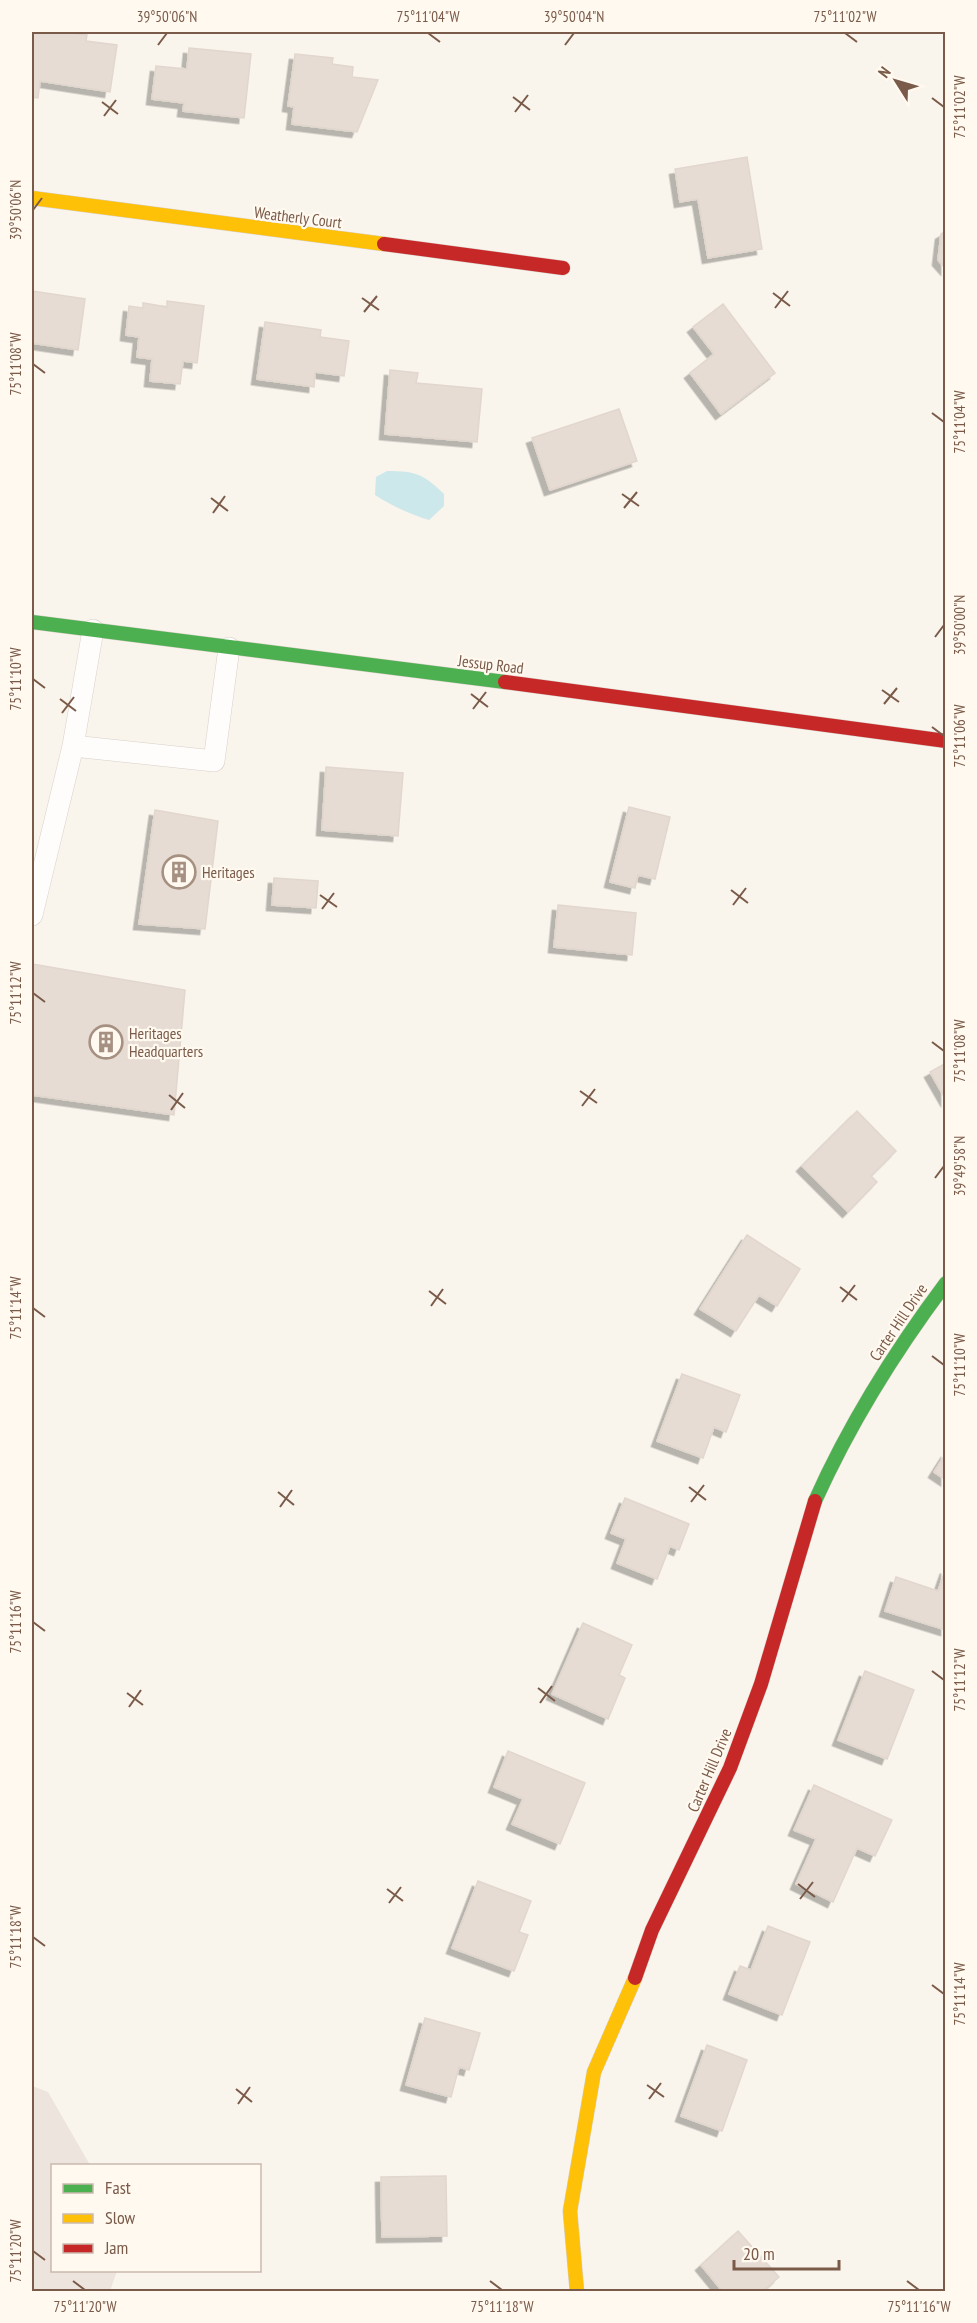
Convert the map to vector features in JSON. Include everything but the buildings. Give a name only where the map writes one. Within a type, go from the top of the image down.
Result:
[{"type":"street","name":"Weatherly Court","points":[[32,198],[563,268]]},
{"type":"street","name":"Jessup Road","points":[[32,622],[560,689],[945,741]]},
{"type":"street","name":"Carter Hill Drive","points":[[577,2292],[570,2211],[594,2072],[631,1989],[652,1930],[693,1850],[730,1768],[761,1684],[811,1511],[829,1470],[872,1391],[945,1283]]},
{"type":"lane","points":[[32,915],[73,746],[93,630]]},
{"type":"lane","points":[[73,746],[214,761],[229,648]]},
{"type":"shaded area","points":[[32,2086],[48,2092],[89,2164],[51,2164],[51,2272],[117,2272],[110,2291],[32,2291]]},
{"type":"water","points":[[387,471],[412,473],[424,478],[444,494],[444,506],[429,520],[381,499],[375,495],[376,477]]},
{"type":"traffic: fast","points":[[32,622],[505,682]]},
{"type":"traffic: fast","points":[[815,1501],[874,1388],[946,1283]]},
{"type":"traffic: slow","points":[[32,198],[384,244]]},
{"type":"traffic: slow","points":[[577,2292],[570,2211],[594,2072],[635,1978]]},
{"type":"traffic: jam","points":[[384,244],[563,268]]},
{"type":"traffic: jam","points":[[505,682],[946,741]]},
{"type":"traffic: jam","points":[[635,1978],[652,1930],[730,1768],[761,1684],[815,1501]]},
{"type":"place","name":"Heritages","points":[[179,872]]},
{"type":"place","name":"Heritages Headquarters","points":[[106,1042]]}]
